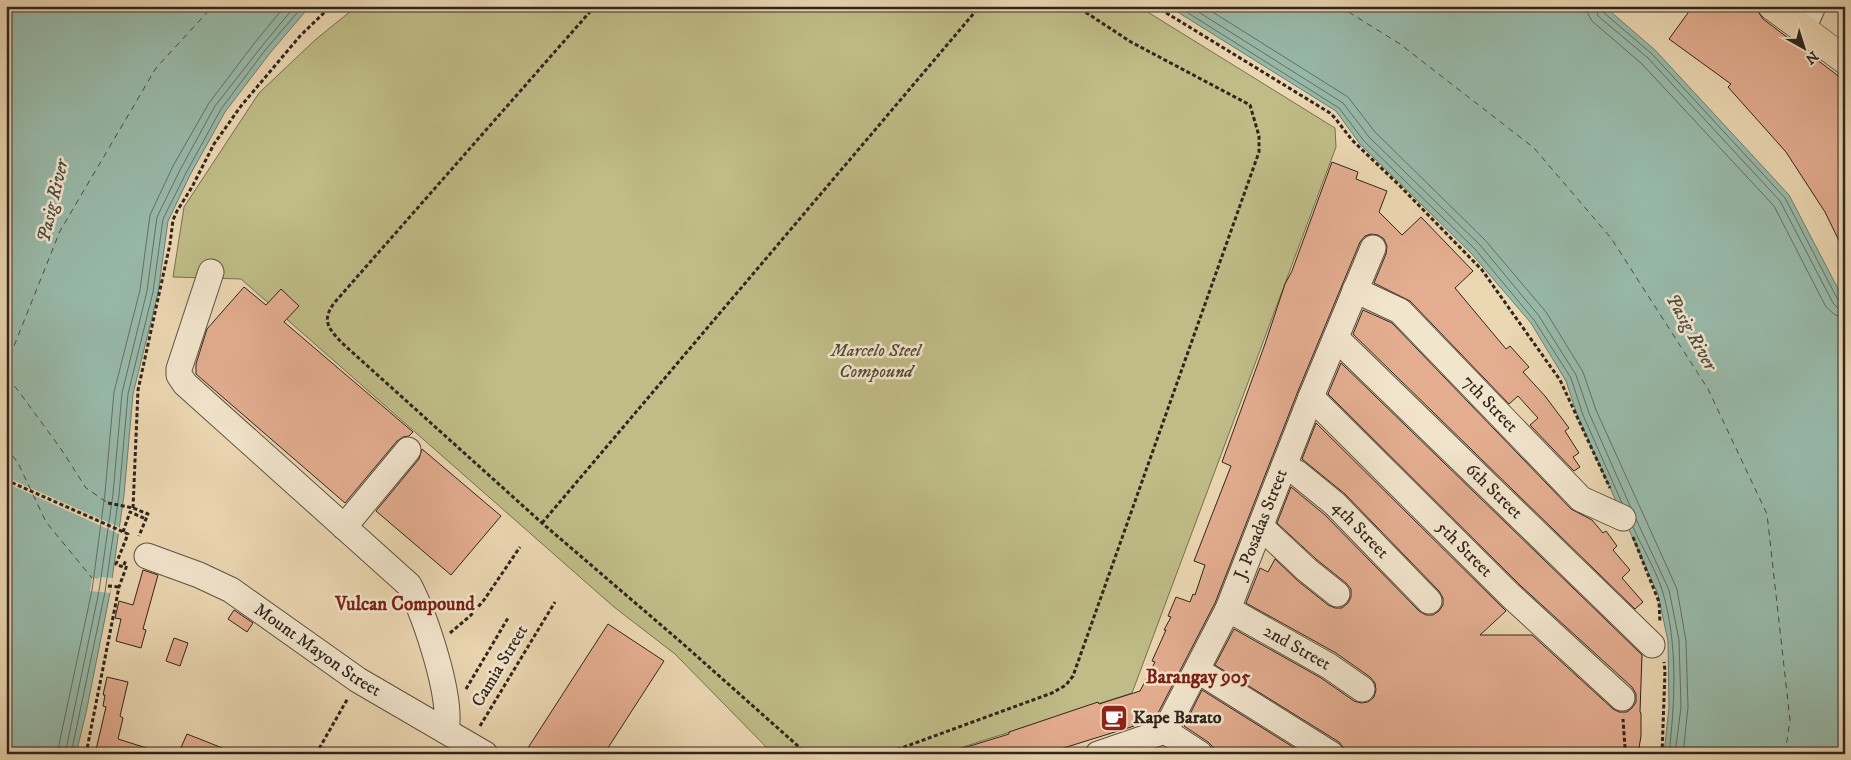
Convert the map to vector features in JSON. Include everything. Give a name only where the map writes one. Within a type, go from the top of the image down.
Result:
[{"type":"main road","points":[[1772,6],[1808,18],[1845,60]]},
{"type":"street","name":"J. Posadas Street","points":[[1165,731],[1228,609],[1311,397],[1373,248]]},
{"type":"street","points":[[211,272],[179,369],[179,375],[185,384],[409,585],[424,618],[447,721]]},
{"type":"street","name":"7th Street","points":[[1355,290],[1400,311],[1581,499],[1623,518]]},
{"type":"street","name":"6th Street","points":[[1336,338],[1657,637]]},
{"type":"street","name":"5th Street","points":[[1311,397],[1512,596],[1622,698]]},
{"type":"street","points":[[344,527],[408,450]]},
{"type":"street","name":"4th Street","points":[[1284,466],[1298,473],[1335,504],[1429,601]]},
{"type":"street","points":[[1261,527],[1336,594]]},
{"type":"street","name":"Mount Mayon Street","points":[[138,551],[231,590],[358,680],[447,721],[477,749]]},
{"type":"street","name":"2nd Street","points":[[1228,609],[1329,666],[1362,689]]},
{"type":"street","points":[[1197,670],[1321,751]]},
{"type":"street","points":[[1098,754],[1165,731],[1200,754]]},
{"type":"path","points":[[133,508],[138,390],[170,244],[173,220],[214,144],[241,106],[300,36],[331,6]]},
{"type":"path","points":[[595,6],[335,302],[329,310],[327,322],[332,332],[342,343],[542,523],[682,643],[807,754]]},
{"type":"path","points":[[542,523],[980,6]]},
{"type":"path","points":[[886,754],[1052,692],[1066,685],[1072,676],[1259,152],[1260,136],[1250,105],[1131,42],[1076,6]]},
{"type":"path","points":[[1155,6],[1336,118],[1352,140],[1482,270],[1560,380],[1631,533],[1659,602],[1657,637],[1665,671],[1662,754]]},
{"type":"path","points":[[6,480],[128,534]]},
{"type":"path","points":[[86,754],[118,587],[138,551],[148,514],[133,508],[108,504]]},
{"type":"path","points":[[122,532],[130,512],[146,519]]},
{"type":"path","points":[[432,647],[470,616],[484,600],[520,547]]},
{"type":"path","points":[[108,586],[118,587]]},
{"type":"path","name":"Camia Street","points":[[477,749],[555,602]]},
{"type":"path","points":[[447,721],[508,618]]},
{"type":"path","points":[[316,754],[358,680]]},
{"type":"path","points":[[1622,698],[1625,748],[1622,754]]},
{"type":"green space","name":"Marcelo Steel Compound","points":[[357,6],[1138,6],[1335,128],[1336,147],[1132,693],[941,754],[773,754],[675,654],[614,607],[241,279],[173,277],[184,207],[259,93],[315,40]]},
{"type":"water","name":"Pasig River","points":[[6,6],[310,6],[270,53],[225,112],[190,175],[168,221],[158,293],[133,394],[124,495],[110,593],[76,754],[6,754]]},
{"type":"water","name":"Pasig River","points":[[1168,6],[1604,6],[1655,50],[1789,195],[1845,302],[1845,754],[1664,754],[1669,707],[1668,641],[1658,594],[1578,417],[1566,381],[1531,323],[1471,253],[1360,144],[1336,111]]},
{"type":"pier","points":[[6,477],[121,528],[119,534],[6,483]]},
{"type":"pier","points":[[99,577],[113,578],[110,593],[90,591],[92,578],[98,579]]},
{"type":"building","points":[[1693,6],[1752,6],[1763,19],[1845,81],[1845,253],[1825,212],[1786,152],[1728,87],[1731,84],[1669,39]]},
{"type":"building","points":[[1332,162],[1358,172],[1356,179],[1387,191],[1379,212],[1402,235],[1421,217],[1473,271],[1455,288],[1506,349],[1510,346],[1529,367],[1523,372],[1545,396],[1569,428],[1565,431],[1579,453],[1573,457],[1580,467],[1574,471],[1530,425],[1538,418],[1518,396],[1509,404],[1410,301],[1374,283],[1386,254],[1387,246],[1384,239],[1378,235],[1371,234],[1365,236],[1360,242],[1298,391],[1215,603],[1157,715],[1131,724],[1134,726],[1054,751],[1055,754],[958,754],[957,750],[1009,734],[1009,732],[1098,702],[1099,704],[1140,691],[1155,662],[1152,661],[1171,617],[1168,616],[1176,597],[1190,602],[1193,594],[1195,595],[1205,565],[1194,561],[1231,466],[1222,462],[1285,284],[1292,271]]},
{"type":"building","points":[[244,287],[266,305],[281,289],[299,306],[284,322],[413,432],[409,436],[397,441],[345,503],[196,374],[196,364],[207,329]]},
{"type":"building","points":[[1363,310],[1392,323],[1571,509],[1592,520],[1603,533],[1606,531],[1617,546],[1613,550],[1630,570],[1622,578],[1643,602],[1635,609],[1353,334]]},
{"type":"building","points":[[1341,363],[1642,655],[1641,736],[1638,754],[1345,754],[1339,742],[1215,665],[1234,629],[1321,678],[1354,701],[1368,702],[1374,697],[1375,683],[1370,677],[1336,653],[1246,603],[1260,568],[1268,572],[1275,559],[1298,581],[1328,605],[1342,608],[1351,597],[1351,589],[1346,583],[1316,559],[1277,523],[1291,487],[1325,515],[1419,611],[1426,615],[1433,615],[1443,605],[1443,598],[1439,591],[1345,494],[1302,459],[1316,423],[1506,611],[1480,635],[1532,635],[1613,709],[1619,712],[1627,712],[1636,702],[1636,694],[1632,687],[1521,586],[1328,394]]},
{"type":"building","points":[[422,449],[501,516],[451,575],[376,511],[419,459]]},
{"type":"building","points":[[143,570],[158,575],[143,629],[146,630],[141,648],[116,641],[121,619],[115,618],[119,601],[133,605]]},
{"type":"building","points":[[234,610],[253,623],[247,632],[228,619]]},
{"type":"building","points":[[608,624],[664,661],[604,754],[524,754]]},
{"type":"building","points":[[174,638],[188,643],[180,666],[166,661]]},
{"type":"building","points":[[107,677],[128,682],[120,716],[123,718],[118,739],[153,750],[153,754],[95,754],[106,707],[103,706],[105,695],[103,695]]},
{"type":"building","points":[[1202,690],[1304,754],[1214,754],[1213,747],[1208,742],[1184,726]]},
{"type":"building","points":[[187,734],[235,753],[235,754],[178,754]]},
{"type":"ferry route","points":[[6,366],[60,231],[156,68],[213,6]]},
{"type":"ferry route","points":[[1339,6],[1400,44],[1534,148],[1611,238],[1708,389],[1767,514],[1790,720],[1785,754]]},
{"type":"ferry route","points":[[6,379],[17,389],[61,449],[86,488],[108,503]]},
{"type":"ferry route","points":[[6,447],[18,463],[46,522],[92,578]]},
{"type":"place","name":"Kape Barato","points":[[1114,718]]},
{"type":"district","name":"Vulcan Compound","points":[[405,604]]},
{"type":"district","name":"Barangay 905","points":[[1198,677]]}]
